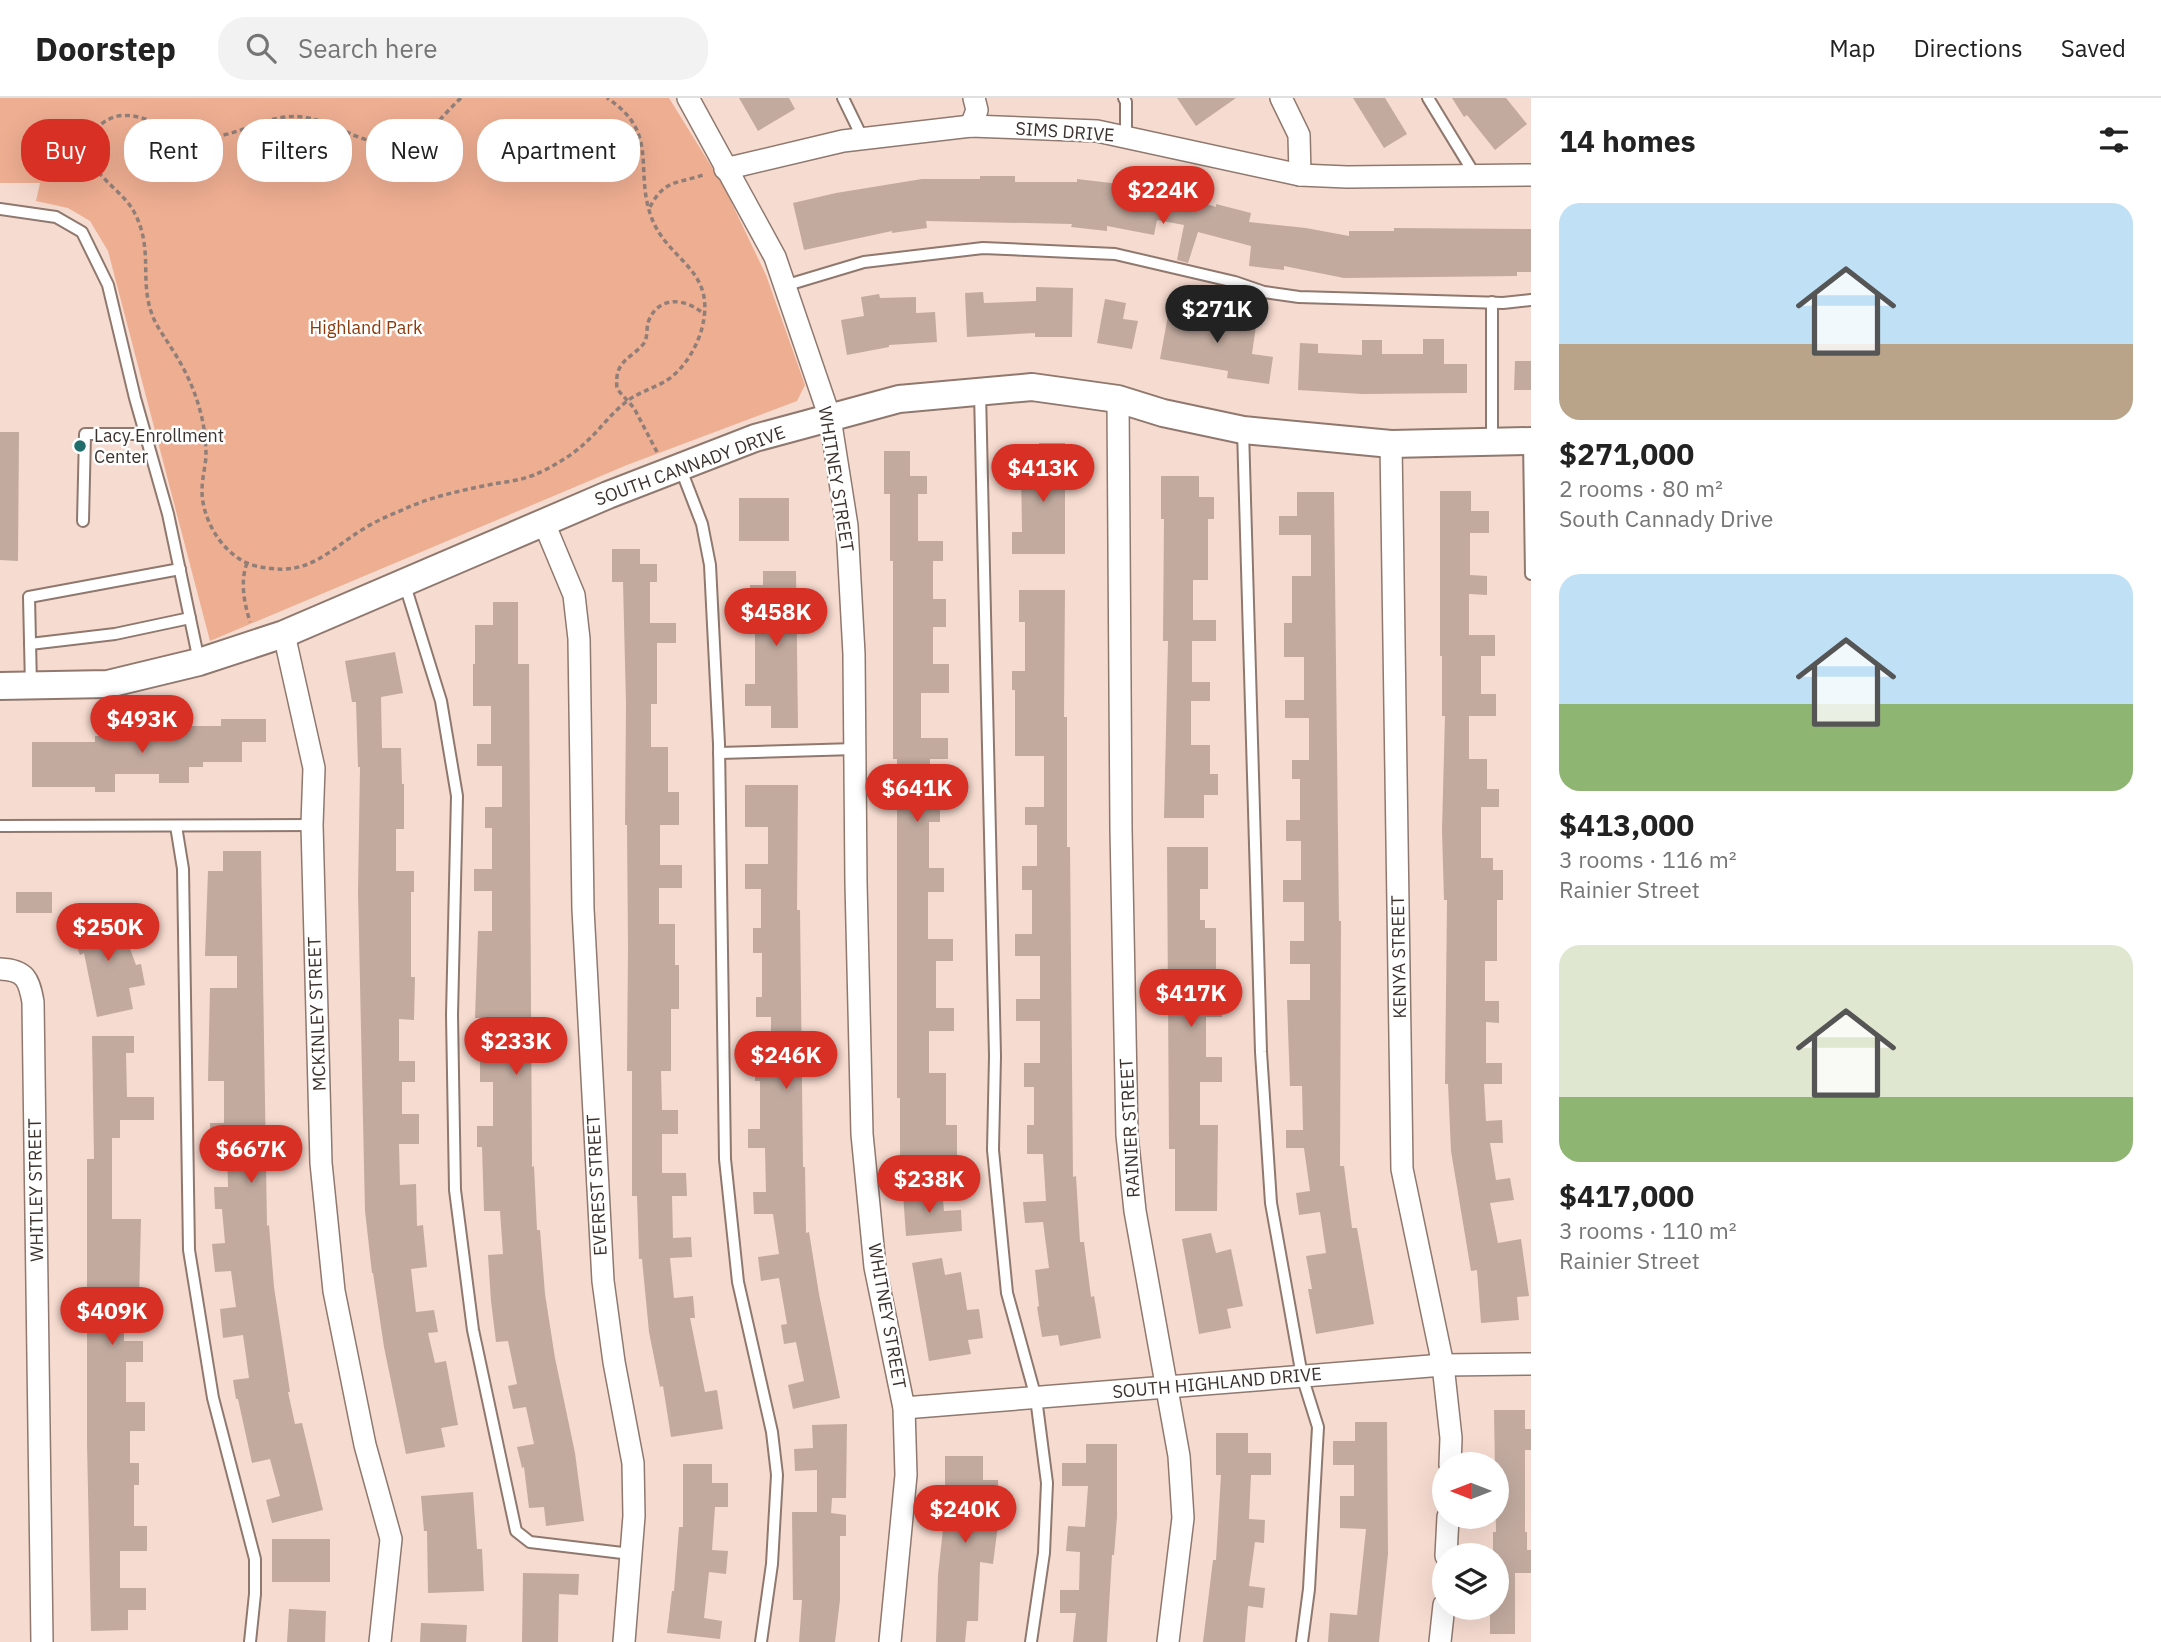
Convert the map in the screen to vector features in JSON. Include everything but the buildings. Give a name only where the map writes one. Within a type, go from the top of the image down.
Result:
[{"type":"street","name":"WHITNEY STREET","points":[[688,98],[717,171],[775,257],[830,418],[847,526],[854,654],[862,1134],[875,1267],[904,1408],[906,1475],[890,1642]]},
{"type":"street","points":[[971,126],[977,110],[974,98]]},
{"type":"street","points":[[1281,98],[1299,135],[1300,175]]},
{"type":"street","name":"SIMS DRIVE","points":[[717,171],[842,142],[971,126],[1097,131],[1300,175],[1531,175]]},
{"type":"street","name":"SOUTH CANNADY DRIVE","points":[[0,686],[108,684],[199,662],[284,634],[544,523],[755,438],[899,399],[1032,387],[1118,399],[1163,413],[1243,430],[1391,444],[1530,441]]},
{"type":"street","name":"RAINIER STREET","points":[[1118,399],[1120,788],[1127,1135],[1135,1211],[1179,1457],[1183,1518],[1168,1642]]},
{"type":"street","name":"KENYA STREET","points":[[1391,444],[1402,1169],[1443,1365],[1450,1452]]},
{"type":"street","name":"EVEREST STREET","points":[[544,523],[574,595],[579,639],[583,909],[603,1281],[614,1362],[633,1463],[634,1516],[624,1642]]},
{"type":"street","name":"MCKINLEY STREET","points":[[284,634],[314,768],[312,825],[321,1163],[334,1291],[365,1445],[391,1539],[380,1642]]},
{"type":"street","name":"WHITLEY STREET","points":[[0,969],[20,973],[30,982],[33,1002],[42,1642]]},
{"type":"street","name":"SOUTH HIGHLAND DRIVE","points":[[904,1408],[1443,1365],[1531,1364]]},
{"type":"street","points":[[1440,1642],[1442,1620]]},
{"type":"lane","points":[[843,98],[863,139]]},
{"type":"lane","points":[[1124,98],[1126,137]]},
{"type":"lane","points":[[1428,98],[1475,175]]},
{"type":"lane","points":[[0,209],[56,217],[82,232],[107,285],[168,514],[199,662]]},
{"type":"lane","points":[[784,286],[864,262],[983,248],[1115,254],[1235,282],[1264,292],[1299,297],[1492,302],[1531,300]]},
{"type":"lane","points":[[1492,302],[1492,442]]},
{"type":"lane","points":[[980,392],[995,1056],[993,1150],[1007,1293],[1036,1398],[1048,1483],[1044,1553],[1031,1642]]},
{"type":"lane","points":[[1243,430],[1264,1094],[1271,1203],[1302,1376],[1318,1427],[1309,1589],[1302,1642]]},
{"type":"lane","points":[[83,521],[85,434],[146,434]]},
{"type":"lane","points":[[1530,441],[1531,574]]},
{"type":"lane","points":[[680,467],[702,524],[710,565],[719,753],[725,1160],[738,1282],[772,1432],[777,1475],[772,1564],[761,1642]]},
{"type":"lane","points":[[31,686],[29,597],[180,569]]},
{"type":"lane","points":[[404,582],[440,701],[457,796],[452,1015],[456,1190],[473,1330],[516,1531],[530,1542],[631,1554]]},
{"type":"lane","points":[[30,644],[115,634],[190,618]]},
{"type":"lane","points":[[719,753],[855,749]]},
{"type":"lane","points":[[0,826],[312,825]]},
{"type":"lane","points":[[176,826],[183,869],[189,1250],[213,1398],[255,1559],[255,1594],[250,1642]]},
{"type":"path","points":[[461,98],[438,124],[427,131],[408,140],[389,143],[351,136],[306,117],[267,119],[227,135],[211,138],[194,136],[160,124],[142,111],[131,110],[111,115],[92,136],[90,159],[97,172],[127,201],[135,215],[146,246],[148,305],[155,323],[187,374],[199,405],[205,432],[206,459],[202,493],[205,512],[224,545],[258,567],[284,571],[299,569],[320,559],[367,526],[413,505],[444,493],[530,476],[582,447],[627,401],[666,382],[675,373],[698,342],[705,315],[701,286],[694,271],[657,230],[644,191],[641,139],[633,121],[607,98]]},
{"type":"path","points":[[649,209],[657,193],[668,184],[717,171]]},
{"type":"path","points":[[657,452],[645,427],[617,389],[617,374],[624,360],[646,342],[647,327],[654,312],[667,303],[690,303],[705,315]]},
{"type":"path","points":[[247,562],[243,572],[243,597],[251,624]]},
{"type":"green space","name":"Highland Park","points":[[0,98],[669,98],[724,187],[766,275],[805,385],[797,401],[627,465],[210,641],[108,251],[90,221],[68,208],[36,201],[40,183],[0,183]]},
{"type":"place","name":"Lacy Enrollment Center","points":[[80,446]]}]
